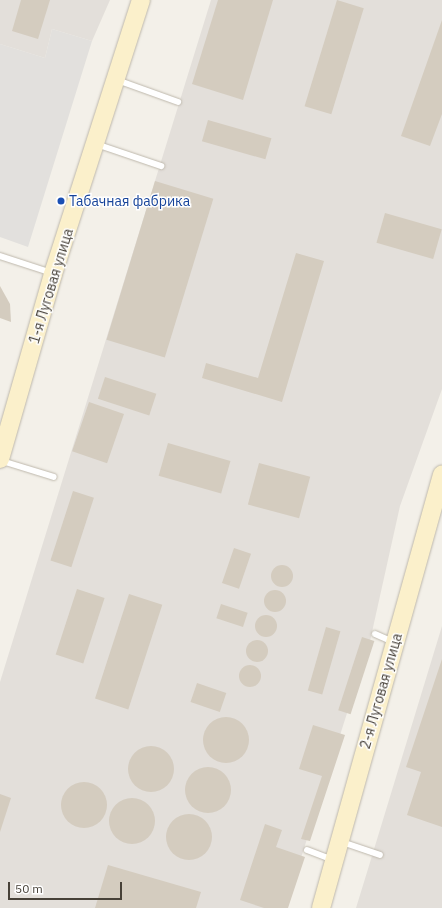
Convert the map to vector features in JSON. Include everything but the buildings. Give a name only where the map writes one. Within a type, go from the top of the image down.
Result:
[{"type":"main road","name":"1-я Луговая улица","points":[[0,460],[53,274],[140,0]]},
{"type":"main road","name":"2-я Луговая улица","points":[[323,907],[338,841],[441,481]]},
{"type":"lane","points":[[115,80],[178,102]]},
{"type":"lane","points":[[95,143],[161,166]]},
{"type":"lane","points":[[0,256],[53,274]]},
{"type":"lane","points":[[0,460],[54,477]]},
{"type":"lane","points":[[375,634],[394,643]]},
{"type":"lane","points":[[338,841],[380,855]]},
{"type":"lane","points":[[307,850],[333,860]]},
{"type":"shaded area","points":[[0,0],[110,0],[92,41],[52,29],[45,58],[0,44]]},
{"type":"shaded area","points":[[211,0],[442,0],[442,389],[400,506],[370,641],[285,908],[0,908],[0,682]]},
{"type":"shaded area","points":[[52,29],[92,41],[28,247],[0,237],[0,44],[45,58]]},
{"type":"shaded area","points":[[442,626],[442,908],[356,908],[368,869]]},
{"type":"place","name":"Табачная фабрика","points":[[61,201]]}]
